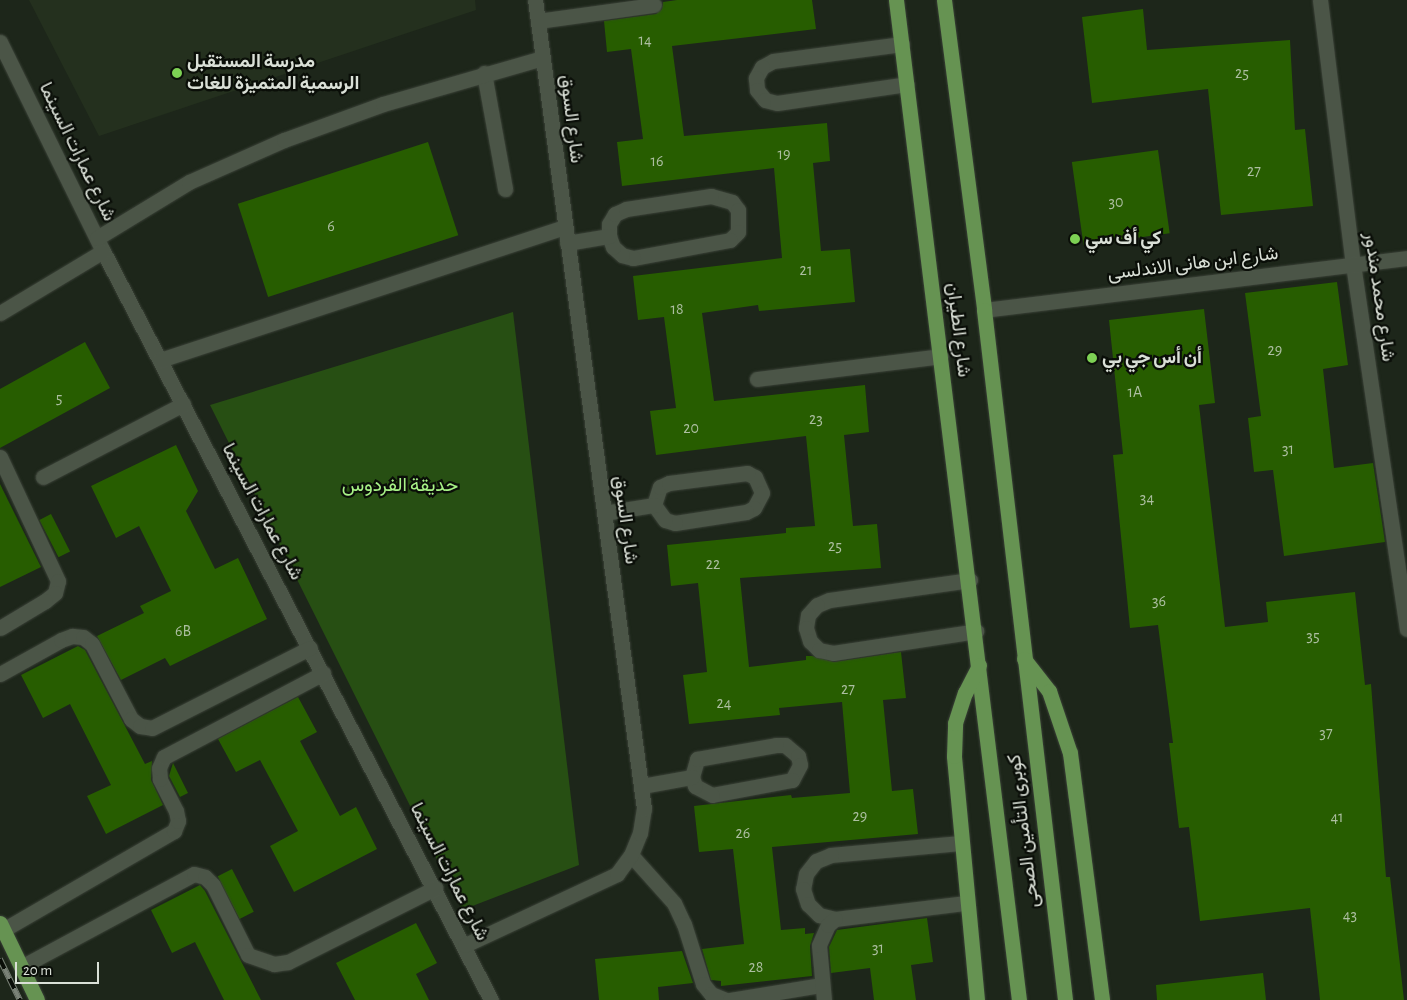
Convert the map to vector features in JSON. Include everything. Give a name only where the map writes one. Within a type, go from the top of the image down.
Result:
[{"type":"main road","name":"شارع الطيران","points":[[896,0],[970,580],[979,665]]},
{"type":"main road","name":"شارع الطيران","points":[[944,0],[984,310],[1023,658]]},
{"type":"main road","name":"كوبرى التأمين الصحى","points":[[1023,658],[1065,1000]]},
{"type":"main road","points":[[1023,658],[1049,691],[1070,753],[1102,1000]]},
{"type":"main road","name":"كوبرى التأمين الصحى","points":[[979,665],[1019,1000]]},
{"type":"main road","points":[[977,1000],[960,843],[954,756],[955,723],[965,693],[979,665]]},
{"type":"main road","points":[[2,927],[37,1000]]},
{"type":"street","name":"شارع السوق","points":[[465,945],[616,874],[631,855],[643,817],[642,786],[535,0]]},
{"type":"street","name":"شارع محمد مندور","points":[[1320,0],[1353,264],[1402,562],[1407,629]]},
{"type":"street","points":[[538,21],[654,5]]},
{"type":"street","name":"شارع عمارات السينما","points":[[0,42],[100,245],[465,945],[491,1000]]},
{"type":"street","points":[[902,44],[773,61],[762,67],[756,78],[758,90],[765,100],[777,103],[907,84]]},
{"type":"street","points":[[0,313],[189,182],[284,140],[384,104],[484,73],[542,58]]},
{"type":"street","points":[[484,73],[505,189]]},
{"type":"street","points":[[711,196],[732,202],[740,221],[738,232],[720,244],[633,258],[622,255],[613,247],[608,236],[609,224],[615,214],[626,209],[711,196]]},
{"type":"street","points":[[160,360],[565,227]]},
{"type":"street","points":[[567,243],[608,236]]},
{"type":"street","name":"شارع ابن هانى الاندلسى","points":[[984,310],[1407,258]]},
{"type":"street","points":[[757,379],[942,356]]},
{"type":"street","points":[[43,477],[183,404]]},
{"type":"street","points":[[0,457],[58,581],[54,593],[45,601],[0,628]]},
{"type":"street","points":[[738,473],[755,477],[762,493],[754,508],[746,512],[674,523],[665,520],[654,505],[660,487],[669,483],[738,473]]},
{"type":"street","points":[[604,513],[654,505]]},
{"type":"street","points":[[970,580],[829,600],[817,605],[808,615],[806,628],[810,641],[820,650],[833,653],[976,632]]},
{"type":"street","points":[[0,674],[61,640],[72,636],[83,637],[92,644],[131,719],[152,728],[310,648]]},
{"type":"street","points":[[2,927],[174,831],[178,821],[176,811],[160,779],[159,768],[164,757],[323,673]]},
{"type":"street","points":[[776,745],[792,749],[800,765],[792,780],[783,784],[712,795],[703,792],[692,777],[698,759],[707,755],[776,745]]},
{"type":"street","points":[[642,786],[692,777]]},
{"type":"street","points":[[960,843],[831,855],[816,861],[806,874],[803,889],[808,904],[820,915],[835,919],[966,903]]},
{"type":"street","points":[[631,855],[674,903],[684,924],[703,984],[711,994],[728,1000],[822,985]]},
{"type":"street","points":[[21,967],[194,874],[205,877],[213,885],[248,956],[274,964],[288,962],[435,888]]},
{"type":"street","points":[[824,1000],[819,945],[828,925],[835,919]]},
{"type":"shaded area","name":"مدرسة المستقبل الرسمية المتميزة للغات","points":[[29,0],[475,0],[476,10],[99,136]]},
{"type":"green space","name":"حديقة الفردوس","points":[[513,312],[579,865],[462,910],[210,405]]},
{"type":"building","points":[[677,0],[812,0],[816,29],[672,46],[684,136],[827,123],[830,161],[813,163],[821,251],[850,249],[855,302],[759,311],[758,305],[702,313],[714,401],[865,385],[869,432],[844,435],[853,526],[877,524],[881,568],[740,578],[749,667],[806,660],[806,656],[834,662],[901,652],[906,698],[883,700],[892,791],[913,789],[918,834],[772,847],[781,930],[805,928],[805,934],[814,933],[810,946],[812,976],[721,986],[721,981],[711,980],[702,949],[744,944],[733,849],[699,852],[694,806],[791,795],[792,798],[850,793],[842,702],[779,708],[780,715],[689,724],[683,675],[707,672],[698,583],[671,586],[667,545],[786,533],[786,528],[815,526],[806,436],[656,455],[650,411],[676,408],[664,317],[638,320],[633,276],[782,258],[774,168],[622,186],[617,142],[643,139],[631,49],[607,52],[604,21],[656,14],[662,9],[663,2]]},
{"type":"building","points":[[1143,9],[1147,50],[1290,40],[1295,130],[1305,129],[1313,206],[1221,215],[1208,89],[1092,103],[1082,17]]},
{"type":"building","points":[[428,142],[458,235],[268,297],[238,204]]},
{"type":"building","points":[[1158,150],[1170,233],[1084,245],[1072,162]]},
{"type":"building","points":[[1337,282],[1348,365],[1323,369],[1334,468],[1373,463],[1385,542],[1284,556],[1273,470],[1254,472],[1248,418],[1261,416],[1245,293]]},
{"type":"building","points":[[1204,309],[1215,403],[1199,405],[1225,627],[1268,622],[1266,602],[1355,592],[1365,685],[1371,684],[1386,877],[1390,877],[1404,1000],[1320,1000],[1310,908],[1200,921],[1189,827],[1179,828],[1169,743],[1173,743],[1158,625],[1130,628],[1113,455],[1123,454],[1109,320]]},
{"type":"building","points":[[85,342],[110,388],[0,448],[0,389]]},
{"type":"building","points":[[176,445],[198,491],[186,511],[215,569],[238,558],[267,619],[170,666],[165,658],[121,680],[97,636],[144,613],[140,606],[171,591],[139,526],[116,538],[91,486]]},
{"type":"building","points":[[0,484],[41,567],[0,587]]},
{"type":"building","points":[[51,514],[70,551],[58,557],[39,520]]},
{"type":"building","points":[[78,646],[85,650],[145,764],[152,761],[151,780],[163,805],[106,834],[87,796],[111,785],[70,704],[43,718],[21,675]]},
{"type":"building","points":[[298,697],[317,732],[300,741],[340,816],[356,807],[377,849],[294,892],[270,846],[298,831],[260,760],[236,772],[218,739]]},
{"type":"building","points":[[173,763],[188,793],[180,797],[169,776]]},
{"type":"building","points":[[232,869],[254,912],[240,919],[218,876]]},
{"type":"building","points":[[200,885],[205,891],[261,1000],[224,1000],[195,942],[172,953],[151,910]]},
{"type":"building","points":[[927,918],[933,962],[911,965],[916,1000],[874,1000],[870,968],[831,973],[829,947],[837,930]]},
{"type":"building","points":[[416,923],[437,963],[416,974],[429,1000],[355,1000],[336,963]]},
{"type":"building","points":[[682,951],[693,983],[658,987],[659,1000],[599,1000],[595,959]]},
{"type":"building","points":[[1263,973],[1266,1000],[1157,1000],[1156,985]]},
{"type":"railway","points":[[0,959],[20,1000]]},
{"type":"place","name":"مدرسة المستقبل الرسمية المتميزة للغات","points":[[177,73]]},
{"type":"place","name":"كي أف سي","points":[[1075,239]]},
{"type":"place","name":"أن أس جي بي","points":[[1092,358]]}]
